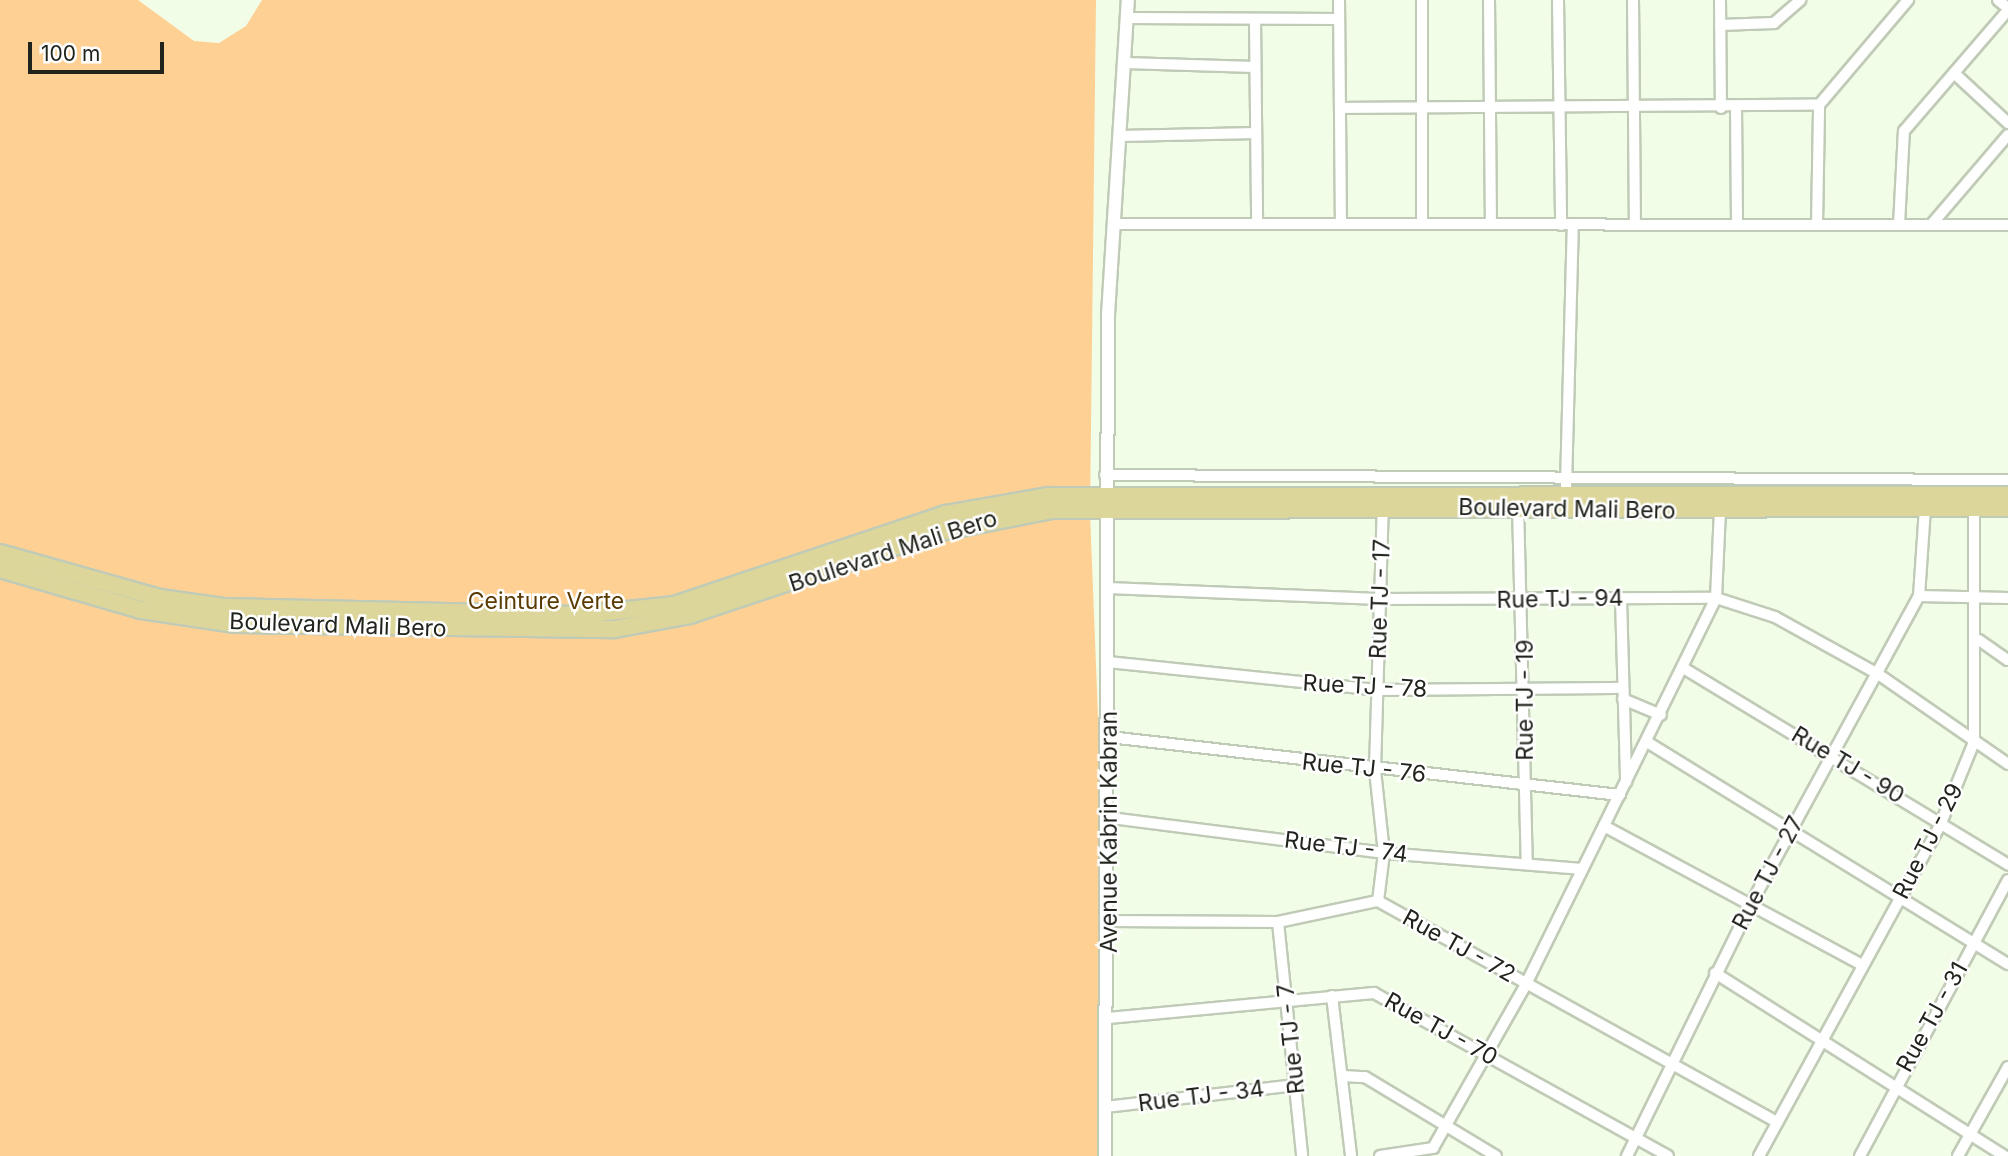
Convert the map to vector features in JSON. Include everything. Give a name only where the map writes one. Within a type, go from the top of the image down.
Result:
[{"type":"main road","name":"Boulevard Mali Bero","points":[[1128,501],[1383,506],[1518,501],[1566,488],[1953,487],[1974,501],[2008,508]]},
{"type":"main road","name":"Boulevard Mali Bero","points":[[1128,501],[1160,494],[1518,501],[1720,511],[1925,507],[2008,495]]},
{"type":"main road","points":[[1084,502],[1128,501]]},
{"type":"main road","name":"Boulevard Mali Bero","points":[[0,554],[160,598],[225,607],[601,614],[674,605],[980,505],[1084,502]]},
{"type":"main road","name":"Boulevard Mali Bero","points":[[0,569],[141,610],[235,624],[615,629],[690,615],[1004,515],[1084,502]]},
{"type":"street","name":"Avenue Kabrin Kabran","points":[[1105,1156],[1111,818],[1105,475],[1114,224],[1128,0]]},
{"type":"street","points":[[1339,0],[1341,224]]},
{"type":"street","points":[[1422,0],[1422,225]]},
{"type":"street","points":[[1489,0],[1491,225]]},
{"type":"street","points":[[1558,0],[1561,225]]},
{"type":"street","points":[[1633,0],[1635,225]]},
{"type":"street","points":[[1720,0],[1720,108]]},
{"type":"street","points":[[1720,25],[1774,23],[1800,0]]},
{"type":"street","points":[[1817,225],[1819,105],[1908,0]]},
{"type":"street","points":[[1899,225],[1904,131],[2008,9],[1998,0]]},
{"type":"street","points":[[1127,19],[1339,19]]},
{"type":"street","points":[[1255,19],[1257,224]]},
{"type":"street","points":[[1125,63],[1255,68]]},
{"type":"street","points":[[1954,73],[2008,123]]},
{"type":"street","points":[[1340,108],[1720,108],[1819,105]]},
{"type":"street","points":[[1736,107],[1737,225]]},
{"type":"street","points":[[1120,136],[1256,133]]},
{"type":"street","points":[[1931,225],[2008,135]]},
{"type":"street","points":[[1114,224],[2008,225]]},
{"type":"street","points":[[1105,475],[1566,488],[1573,225]]},
{"type":"street","points":[[1160,494],[1161,475]]},
{"type":"street","points":[[1953,487],[2008,480]]},
{"type":"street","name":"Rue TJ - 19","points":[[1518,501],[1524,599],[1527,864]]},
{"type":"street","name":"Rue TJ - 29","points":[[1759,1156],[1941,822],[1974,742],[1979,640],[1974,501]]},
{"type":"street","name":"Rue TJ - 17","points":[[1378,901],[1384,853],[1374,770],[1383,506]]},
{"type":"street","name":"Rue TJ - 27","points":[[1627,1156],[1715,973],[1791,827],[1919,596],[1925,507]]},
{"type":"street","points":[[1380,1156],[1433,1147],[1488,1055],[1526,984],[1685,669],[1716,598],[1720,511]]},
{"type":"street","name":"Rue TJ - 94","points":[[1108,588],[1380,599],[1716,598],[1775,617],[1878,674],[2008,764]]},
{"type":"street","points":[[1919,596],[2008,598]]},
{"type":"street","points":[[1621,598],[1626,782]]},
{"type":"street","points":[[1979,640],[2008,660]]},
{"type":"street","name":"Rue TJ - 78","points":[[1108,662],[1378,690],[1623,688]]},
{"type":"street","name":"Rue TJ - 90","points":[[1685,669],[1832,754],[2008,865]]},
{"type":"street","points":[[1623,699],[1661,715]]},
{"type":"street","name":"Rue TJ - 76","points":[[1109,737],[1374,770],[1620,794]]},
{"type":"street","points":[[1647,743],[1791,827],[2008,964]]},
{"type":"street","name":"Rue TJ - 74","points":[[1111,818],[1384,853],[1583,869]]},
{"type":"street","points":[[1604,826],[1752,902],[1862,965]]},
{"type":"street","name":"Rue TJ - 31","points":[[1860,1156],[1895,1084],[2008,880]]},
{"type":"street","name":"Rue TJ - 72","points":[[1110,920],[1278,922],[1378,901],[1777,1122]]},
{"type":"street","name":"Rue TJ - 7","points":[[1278,922],[1302,1156]]},
{"type":"street","points":[[1715,973],[1895,1084],[2005,1156]]},
{"type":"street","points":[[1332,996],[1351,1156]]},
{"type":"street","name":"Rue TJ - 70","points":[[1108,1018],[1287,998],[1382,996],[1668,1156]]},
{"type":"street","points":[[1958,1156],[2008,1067]]},
{"type":"street","points":[[1343,1076],[1361,1074],[1496,1156]]},
{"type":"street","name":"Rue TJ - 34","points":[[1106,1107],[1296,1085]]},
{"type":"green space","name":"Ceinture Verte","points":[[0,0],[138,0],[194,41],[219,43],[246,26],[262,0],[1096,0],[1090,513],[1100,766],[1098,1156],[0,1156]]}]
